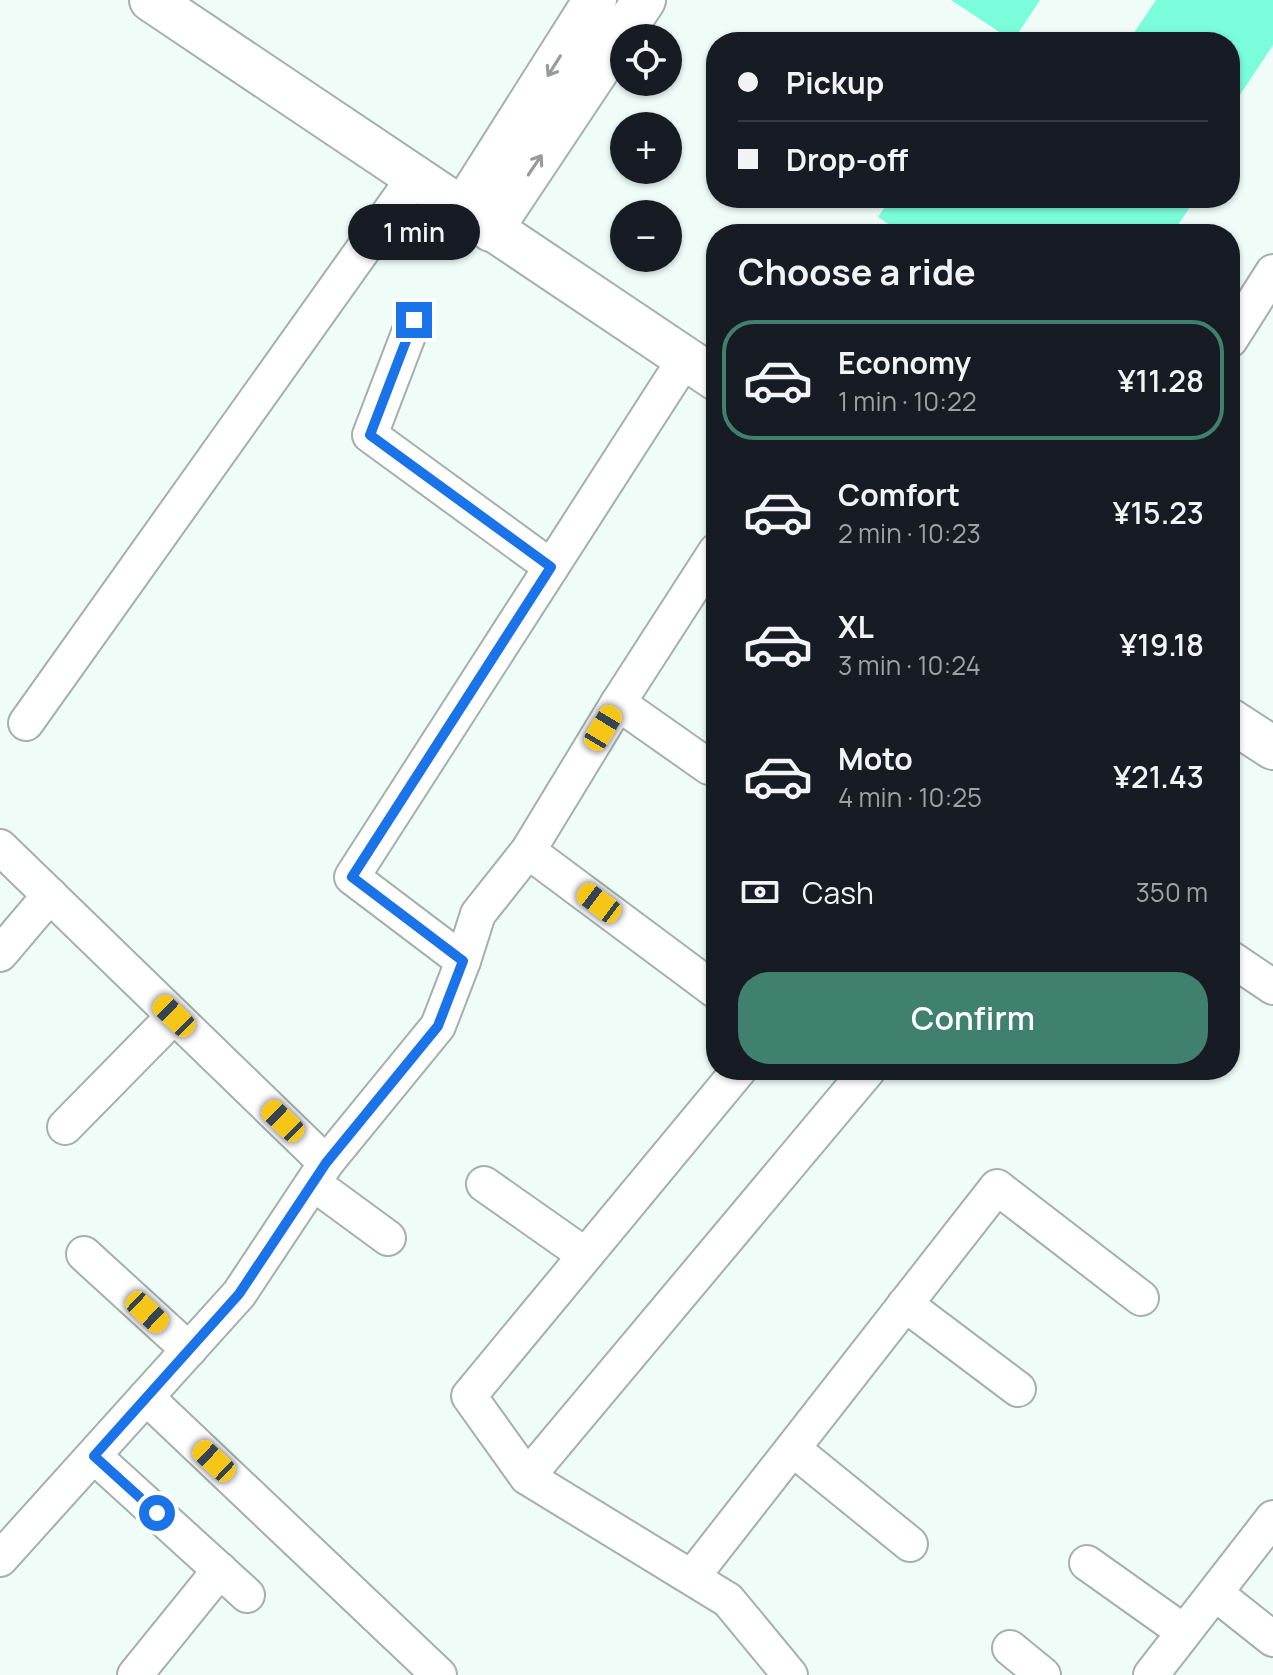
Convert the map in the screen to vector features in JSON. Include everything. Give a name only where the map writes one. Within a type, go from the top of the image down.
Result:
[{"type":"street","points":[[151,0],[701,369],[551,567],[352,877],[463,961]]},
{"type":"street","points":[[477,220],[595,0]]},
{"type":"street","points":[[477,220],[644,0]]},
{"type":"street","points":[[26,723],[414,178]]},
{"type":"street","points":[[1240,324],[1273,272]]},
{"type":"street","points":[[414,320],[370,435],[551,567]]},
{"type":"street","points":[[0,1559],[239,1294],[320,1173],[438,1026],[478,914],[528,851],[706,567]]},
{"type":"street","points":[[618,703],[706,765]]},
{"type":"street","points":[[1240,727],[1273,748]]},
{"type":"street","points":[[0,847],[174,1016],[320,1173],[388,1238]]},
{"type":"street","points":[[528,851],[706,984]]},
{"type":"street","points":[[0,954],[50,895]]},
{"type":"street","points":[[1240,965],[1273,987]]},
{"type":"street","points":[[65,1127],[174,1016]]},
{"type":"street","points":[[731,1080],[469,1396],[527,1477],[728,1600],[790,1675]]},
{"type":"street","points":[[527,1477],[860,1080]]},
{"type":"street","points":[[484,1184],[585,1255]]},
{"type":"street","points":[[692,1577],[997,1187],[1141,1298]]},
{"type":"street","points":[[84,1254],[189,1350]]},
{"type":"street","points":[[905,1304],[1018,1389]]},
{"type":"street","points":[[146,1397],[439,1675]]},
{"type":"street","points":[[793,1449],[910,1544]]},
{"type":"street","points":[[94,1456],[247,1595]]},
{"type":"street","points":[[1151,1675],[1273,1518]]},
{"type":"street","points":[[1087,1563],[1184,1632]]},
{"type":"street","points":[[135,1675],[220,1570]]},
{"type":"street","points":[[1215,1593],[1273,1639]]},
{"type":"street","points":[[1010,1648],[1043,1675]]},
{"type":"building","points":[[951,0],[1040,0],[1019,32],[999,32]]},
{"type":"building","points":[[1156,0],[1273,0],[1273,45],[1240,95],[1240,32],[1135,32]]},
{"type":"building","points":[[884,208],[1189,208],[1179,224],[888,224],[878,217]]},
{"type":"route","points":[[157,1513],[94,1456],[239,1294],[326,1163],[438,1026],[463,961],[352,877],[551,567],[370,435],[414,320]]}]
